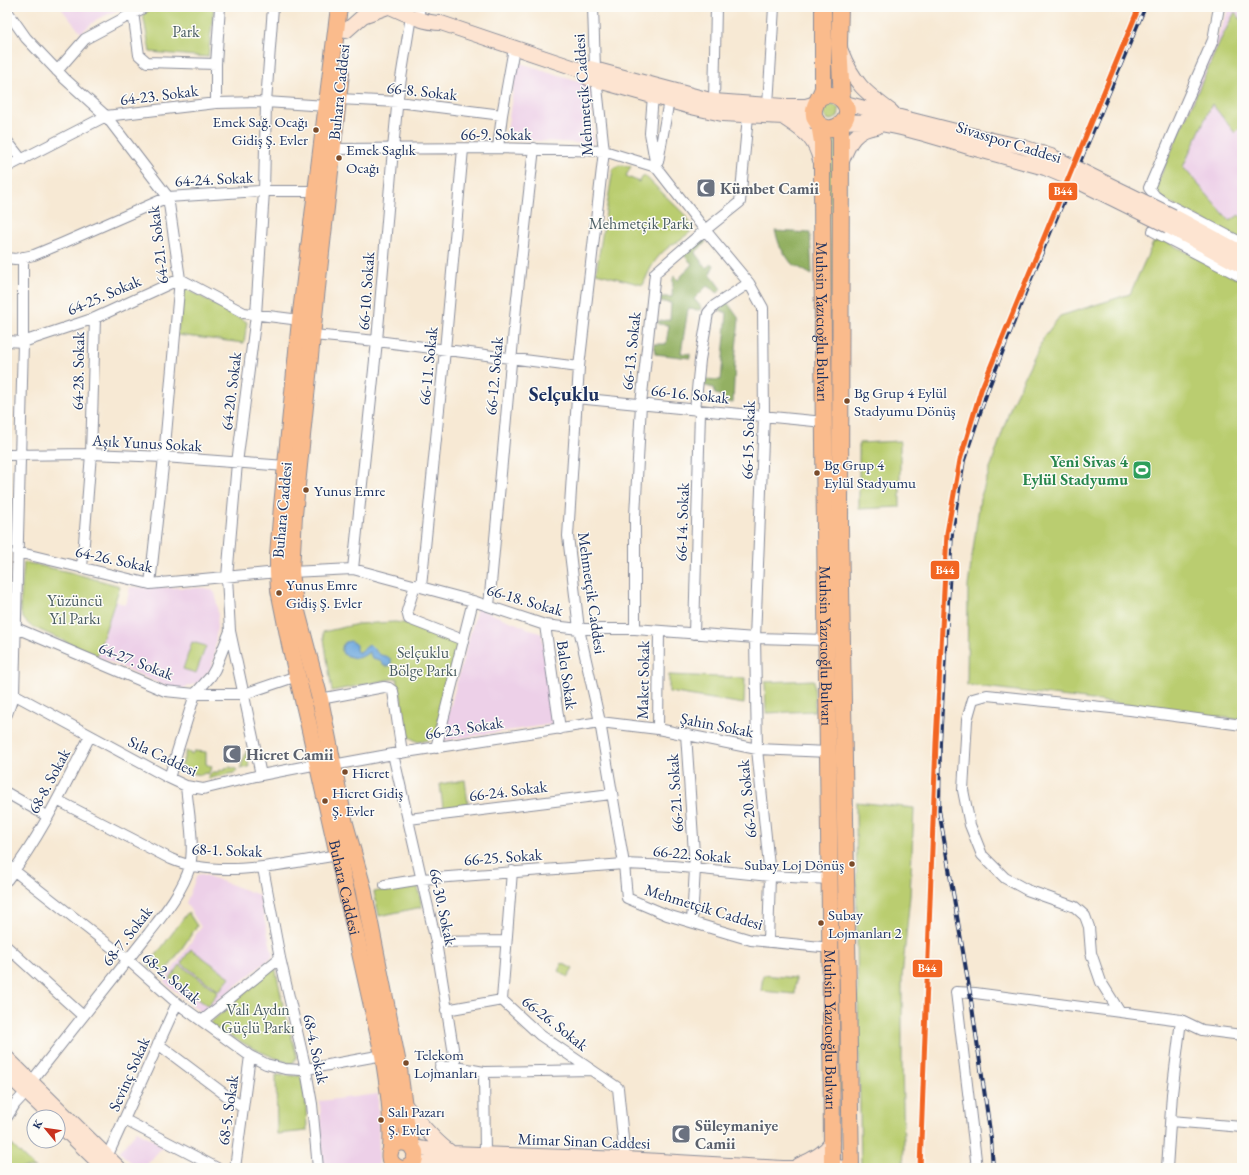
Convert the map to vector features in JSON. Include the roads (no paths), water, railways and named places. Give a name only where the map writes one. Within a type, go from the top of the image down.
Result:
[{"type":"main road","name":"Buhara Caddesi","points":[[339,7],[332,102],[333,149],[316,297],[294,515],[284,572],[282,607],[383,1055],[390,1098],[392,1124],[402,1164],[415,1156],[408,1131],[399,1069],[362,888],[344,820],[320,699],[295,604],[284,572],[278,555],[300,320],[315,191],[332,102],[346,31],[349,7]]},
{"type":"main road","name":"Muhsin Yazıcıoğlu Bulvarı","points":[[823,7],[823,88],[813,112],[818,123],[822,142],[832,1167]]},
{"type":"main road","name":"Muhsin Yazıcıoğlu Bulvarı","points":[[840,7],[839,44],[844,101],[847,113],[842,123],[840,166],[840,528],[851,1168]]},
{"type":"main road","points":[[818,100],[825,95],[831,95],[839,97],[844,101]]},
{"type":"main road","points":[[818,123],[825,128],[830,128],[842,123]]},
{"type":"main road","points":[[402,1164],[396,1144],[401,1142],[408,1143],[412,1146]]},
{"type":"street","points":[[57,71],[85,39],[133,12],[145,7]]},
{"type":"street","points":[[216,103],[216,64],[220,7]]},
{"type":"street","name":"64-20. Sokak","points":[[261,776],[230,631],[227,577],[237,463],[256,315],[264,191],[266,102],[273,7]]},
{"type":"street","points":[[346,31],[363,16],[389,7],[436,17],[441,23],[580,70],[588,78],[596,74],[714,101],[806,106],[818,100]]},
{"type":"street","name":"Mehmetçik Caddesi","points":[[593,7],[596,74],[604,150],[576,398],[568,536],[579,629],[600,722],[624,864],[627,898],[667,915],[751,940],[831,948]]},
{"type":"street","points":[[714,101],[716,7]]},
{"type":"street","points":[[768,105],[774,7]]},
{"type":"street","points":[[1219,7],[1213,40],[1150,188],[1155,196],[1165,203],[1242,243]]},
{"type":"street","name":"64-21. Sokak","points":[[7,11],[26,38],[57,71],[106,116],[168,197],[180,279],[164,457],[150,584]]},
{"type":"street","points":[[133,12],[139,55],[147,62],[216,64]]},
{"type":"street","name":"66-10. Sokak","points":[[353,569],[377,341],[398,102],[416,12]]},
{"type":"street","points":[[839,44],[849,70],[858,83],[894,120],[862,131],[852,140],[840,166]]},
{"type":"street","points":[[498,148],[502,115],[514,48]]},
{"type":"street","points":[[596,74],[653,96],[722,114],[784,117],[808,120],[818,123]]},
{"type":"street","points":[[653,96],[650,133],[656,168]]},
{"type":"street","points":[[656,168],[669,100]]},
{"type":"street","name":"Sivasspor Caddesi","points":[[844,101],[894,120],[974,142],[1051,156],[1171,221],[1242,266]]},
{"type":"street","name":"64-23. Sokak","points":[[7,167],[106,116],[216,103],[332,102]]},
{"type":"street","name":"66-8. Sokak","points":[[332,102],[398,102],[502,115]]},
{"type":"street","name":"66-13. Sokak","points":[[635,629],[635,516],[641,404],[655,273],[740,202],[748,116]]},
{"type":"street","points":[[784,117],[807,134],[814,143],[822,168]]},
{"type":"street","name":"Sivasspor Caddesi","points":[[842,123],[894,120]]},
{"type":"street","points":[[7,141],[22,160]]},
{"type":"street","name":"66-9. Sokak","points":[[333,149],[534,148],[604,150],[656,168]]},
{"type":"street","name":"66-12. Sokak","points":[[489,606],[511,358],[534,148]]},
{"type":"street","name":"66-11. Sokak","points":[[463,149],[445,350],[418,586],[407,614],[410,620],[463,640]]},
{"type":"street","name":"66-15. Sokak","points":[[656,168],[749,283],[763,308],[764,416],[755,638],[757,749]]},
{"type":"street","name":"64-24. Sokak","points":[[7,258],[34,255],[63,244],[168,197],[264,191],[315,191]]},
{"type":"street","name":"Sivasspor Caddesi","points":[[1171,221],[1242,253]]},
{"type":"street","points":[[1153,231],[1242,277]]},
{"type":"street","points":[[7,714],[16,628],[23,342],[22,257]]},
{"type":"street","points":[[180,279],[244,313],[300,320]]},
{"type":"street","name":"64-25. Sokak","points":[[7,341],[23,342],[95,318],[180,279]]},
{"type":"street","name":"66-14. Sokak","points":[[694,634],[700,360],[708,313],[714,306],[749,283]]},
{"type":"street","name":"64-28. Sokak","points":[[82,568],[91,454],[95,318]]},
{"type":"street","points":[[313,335],[377,341],[579,366]]},
{"type":"street","name":"66-16. Sokak","points":[[576,398],[824,422]]},
{"type":"street","name":"Aşık Yunus Sokak","points":[[7,455],[91,454],[164,457],[286,466]]},
{"type":"street","name":"64-26. Sokak","points":[[17,552],[150,584],[284,572]]},
{"type":"street","name":"66-18. Sokak","points":[[284,572],[353,569],[473,601],[545,624],[579,629],[635,629],[755,638],[827,640]]},
{"type":"street","points":[[436,748],[473,601]]},
{"type":"street","name":"Balcı Sokak","points":[[545,624],[560,729]]},
{"type":"street","name":"64-27. Sokak","points":[[16,628],[165,691],[195,694],[244,694],[297,676]]},
{"type":"street","points":[[169,778],[195,694],[211,676],[215,669],[230,631]]},
{"type":"street","name":"Maket Sokak","points":[[658,729],[659,631]]},
{"type":"street","name":"66-30. Sokak","points":[[320,699],[384,687],[393,691],[398,753],[409,819],[436,942],[456,1067]]},
{"type":"street","name":"Sıla Caddesi","points":[[10,693],[186,786],[203,789],[318,764]]},
{"type":"street","points":[[1119,1011],[1101,982],[1091,953],[1089,928],[1085,916],[1075,907],[1026,890],[1005,878],[982,855],[970,825],[963,790],[968,720],[973,700],[987,695],[1130,710],[1242,725]]},
{"type":"street","name":"66-23. Sokak","points":[[334,765],[398,753],[600,722]]},
{"type":"street","name":"Şahin Sokak","points":[[600,722],[658,729],[757,749],[829,752]]},
{"type":"street","name":"66-21. Sokak","points":[[686,734],[695,868],[692,922]]},
{"type":"street","name":"68-8. Sokak","points":[[7,880],[11,868],[57,800],[90,736]]},
{"type":"street","name":"66-20. Sokak","points":[[757,749],[770,876],[768,942]]},
{"type":"street","name":"68-7. Sokak","points":[[7,1117],[28,1087],[167,910],[179,891],[190,866],[192,843],[186,786]]},
{"type":"street","points":[[7,793],[47,816]]},
{"type":"street","name":"66-24. Sokak","points":[[409,819],[611,794]]},
{"type":"street","name":"68-1. Sokak","points":[[57,800],[171,859],[190,866],[206,868],[263,868],[338,855]]},
{"type":"street","name":"66-22. Sokak","points":[[624,864],[673,866],[770,876],[830,879]]},
{"type":"street","name":"66-25. Sokak","points":[[385,885],[422,879],[624,864]]},
{"type":"street","name":"68-2. Sokak","points":[[11,868],[128,960],[178,1003],[250,1056],[266,1064],[285,1069],[306,1070],[383,1055]]},
{"type":"street","name":"68-4. Sokak","points":[[263,868],[280,958],[306,1070],[312,1104],[318,1168]]},
{"type":"street","name":"66-26. Sokak","points":[[512,872],[502,1000],[540,1035],[618,1088],[625,1159]]},
{"type":"street","points":[[436,942],[506,941]]},
{"type":"street","points":[[7,947],[83,1016]]},
{"type":"street","points":[[202,1021],[280,958]]},
{"type":"street","points":[[977,1168],[956,992],[983,994],[1181,1020],[1202,1030],[1242,1035]]},
{"type":"street","points":[[446,1010],[502,1000]]},
{"type":"street","name":"Sevinç Sokak","points":[[106,1162],[158,1044],[178,1003]]},
{"type":"street","points":[[1167,1168],[1181,1020]]},
{"type":"street","points":[[158,1044],[243,1108]]},
{"type":"street","name":"68-5. Sokak","points":[[235,1168],[250,1056]]},
{"type":"street","points":[[7,1058],[46,1109]]},
{"type":"street","points":[[440,1067],[456,1067],[484,1072],[591,1070]]},
{"type":"street","points":[[484,1072],[485,1154]]},
{"type":"street","points":[[7,1074],[28,1087],[106,1162]]},
{"type":"street","points":[[404,1104],[438,1144],[446,1162]]},
{"type":"street","points":[[125,1120],[217,1168]]},
{"type":"street","points":[[1171,1121],[1242,1127]]},
{"type":"street","points":[[66,1130],[106,1162],[119,1168]]},
{"type":"street","points":[[794,1168],[818,1156],[826,1150],[832,1142]]},
{"type":"street","name":"Mimar Sinan Caddesi","points":[[412,1146],[446,1162],[485,1154],[625,1159],[794,1168],[851,1168]]},
{"type":"street","name":"Mimar Sinan Caddesi","points":[[402,1164],[446,1162],[514,1167],[572,1168]]},
{"type":"water","points":[[351,641],[356,645],[357,652],[360,652],[369,645],[379,654],[390,658],[391,664],[389,666],[384,666],[380,660],[372,658],[369,652],[357,658],[343,654],[342,649],[344,643]]},
{"type":"railway","points":[[993,1168],[991,1138],[970,993],[939,810],[940,743],[952,533],[964,460],[987,392],[1025,293],[1145,7]]},
{"type":"place","name":"Emek Sağ. Ocağı Gidiş Ş. Evler","points":[[316,130]]},
{"type":"place","name":"Emek Saglık Ocağı","points":[[339,158]]},
{"type":"place","name":"Kümbet Camii","points":[[706,188]]},
{"type":"place","name":"Bg Grup 4 Eylül Stadyumu Dönüş","points":[[847,401]]},
{"type":"place","name":"Yeni Sivas 4 Eylül Stadyumu","points":[[1142,470]]},
{"type":"place","name":"Bg Grup 4 Eylül Stadyumu","points":[[817,473]]},
{"type":"place","name":"Yunus Emre","points":[[306,490]]},
{"type":"place","name":"Yunus Emre Gidiş Ş. Evler","points":[[279,593]]},
{"type":"place","name":"Hicret Camii","points":[[232,754]]},
{"type":"place","name":"Hicret","points":[[345,772]]},
{"type":"place","name":"Hicret Gidiş Ş. Evler","points":[[325,801]]},
{"type":"place","name":"Subay Loj Dönüş","points":[[852,864]]},
{"type":"place","name":"Subay Lojmanları 2","points":[[821,923]]},
{"type":"place","name":"Telekom Lojmanları","points":[[406,1063]]},
{"type":"place","name":"Salı Pazarı Ş. Evler","points":[[381,1120]]},
{"type":"place","name":"Süleymaniye Camii","points":[[681,1134]]},
{"type":"district","name":"Selçuklu","points":[[564,394]]},
{"type":"park label","name":"Park","points":[[186,31]]},
{"type":"park label","name":"Mehmetçik Parkı","points":[[641,223]]},
{"type":"park label","name":"Yüzüncü Yıl Parkı","points":[[75,609]]},
{"type":"park label","name":"Selçuklu Bölge Parkı","points":[[423,661]]},
{"type":"park label","name":"Vali Aydın Güçlü Parkı","points":[[258,1018]]}]
